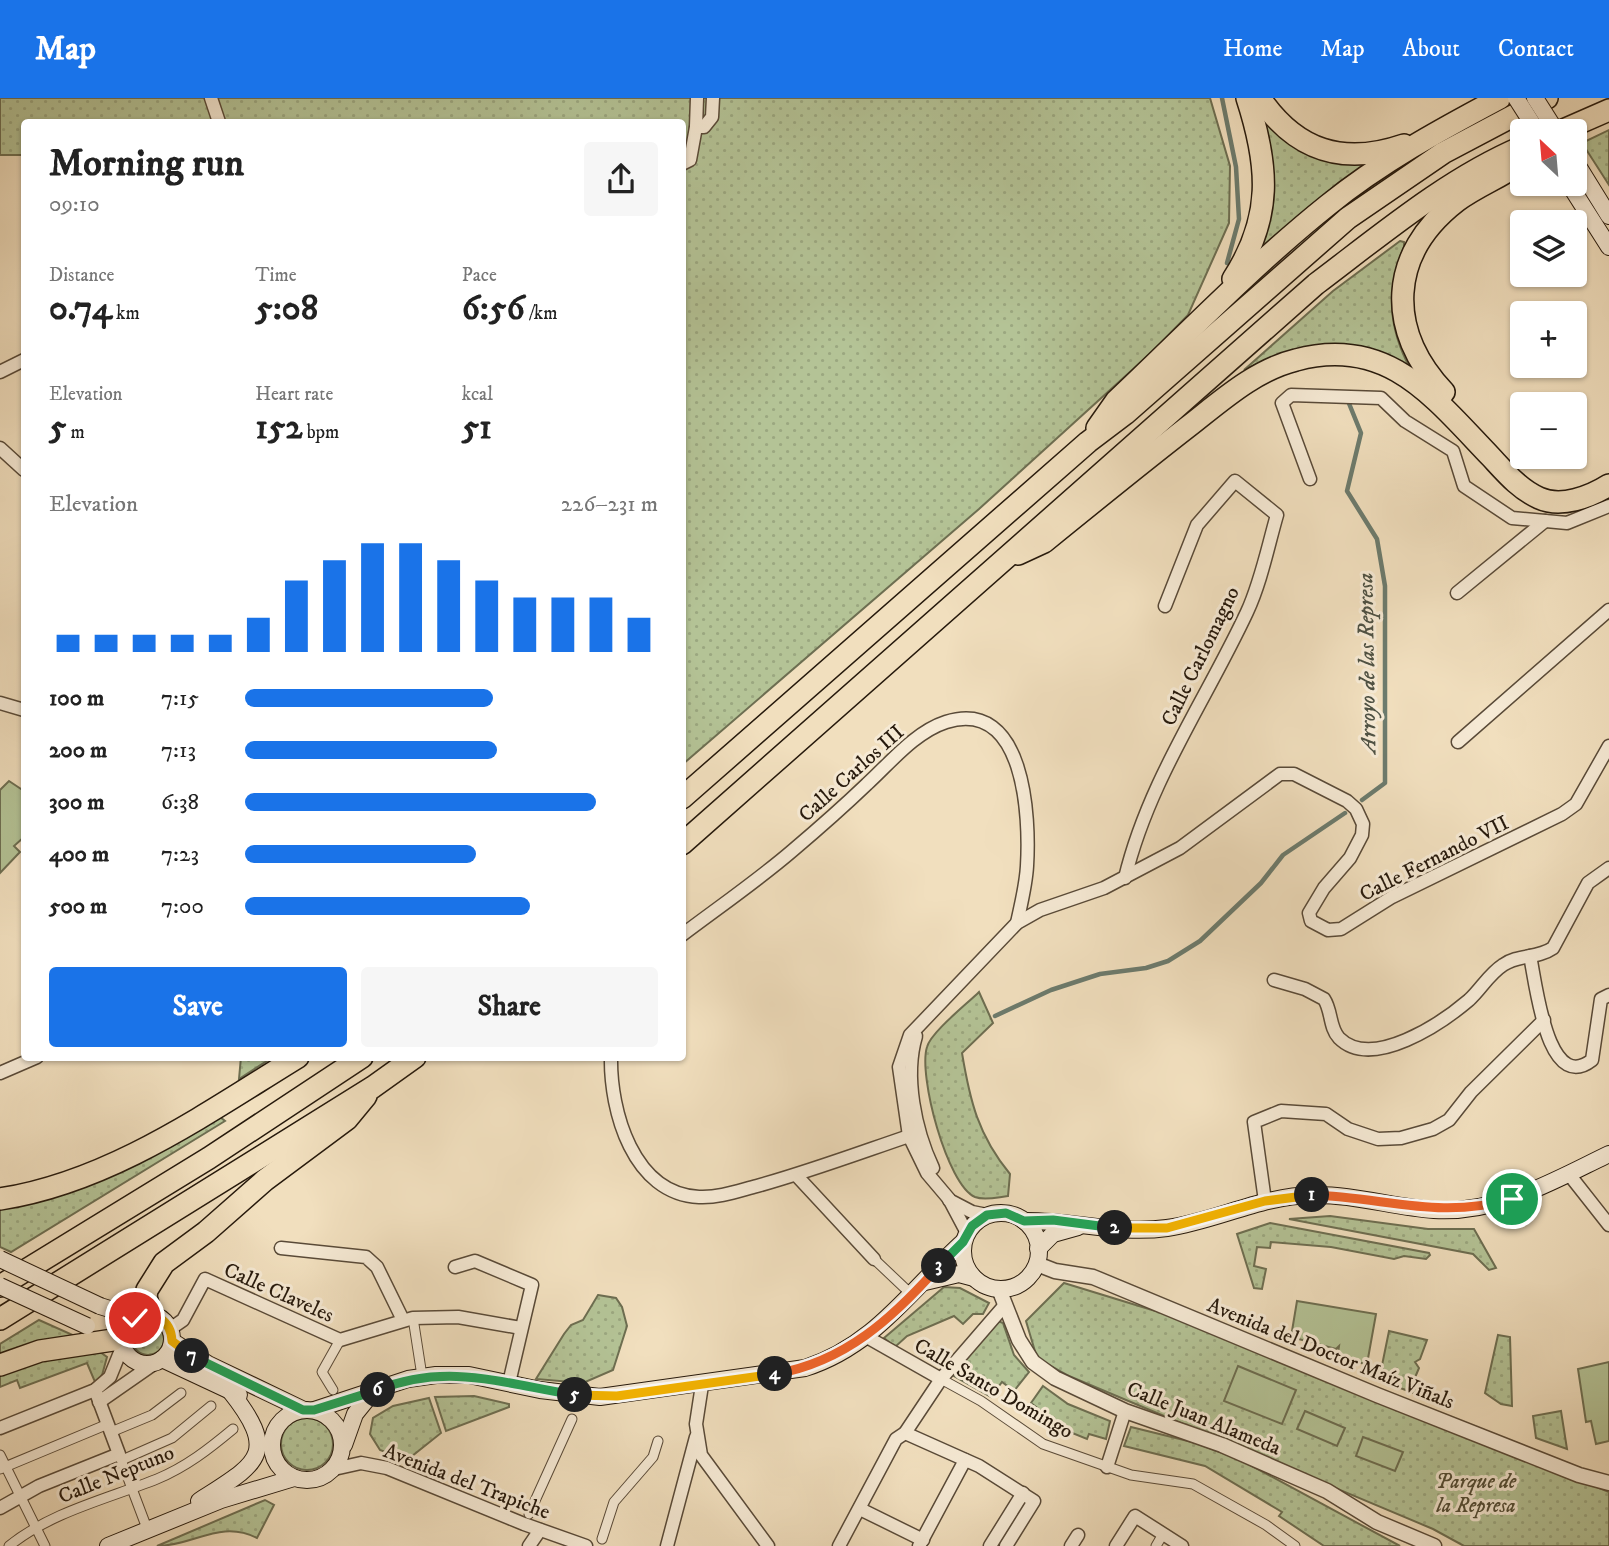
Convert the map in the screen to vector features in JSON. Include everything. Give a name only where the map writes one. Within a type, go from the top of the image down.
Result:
[{"type":"highway","points":[[1217,305],[1249,253],[1257,234],[1263,204],[1264,157],[1247,98]]},
{"type":"highway","points":[[1260,98],[1273,118],[1291,134],[1338,155],[1367,154],[1429,136]]},
{"type":"highway","points":[[1088,442],[1116,401],[1329,204],[1429,136],[1500,98]]},
{"type":"highway","points":[[686,794],[1348,218],[1443,153],[1546,98]]},
{"type":"highway","points":[[1587,120],[1609,110]]},
{"type":"highway","points":[[686,840],[1316,284],[1420,207],[1510,154]]},
{"type":"highway","points":[[1510,169],[1458,201],[1415,247],[1402,293],[1405,328],[1426,372],[1529,479],[1553,488],[1578,487],[1592,482],[1609,470]]},
{"type":"highway","points":[[1010,557],[1044,542],[1236,390],[1276,367],[1314,356],[1340,353],[1361,356],[1387,364],[1405,374],[1432,396],[1517,485],[1541,499],[1554,501],[1584,498],[1609,485]]},
{"type":"highway","points":[[0,1199],[61,1184],[147,1148],[291,1061]]},
{"type":"highway","points":[[0,1286],[220,1151],[356,1061]]},
{"type":"highway","points":[[0,1319],[373,1087],[409,1061]]},
{"type":"highway","points":[[143,1316],[147,1290],[164,1264],[206,1232],[265,1180],[348,1119],[373,1087]]},
{"type":"highway","points":[[0,1365],[40,1351],[118,1343]]},
{"type":"main road","points":[[1516,98],[1529,119]]},
{"type":"main road","points":[[1535,98],[1552,119]]},
{"type":"main road","points":[[1587,181],[1609,216]]},
{"type":"main road","points":[[1577,196],[1609,247]]},
{"type":"main road","points":[[221,1500],[256,1473],[284,1418],[422,1376],[469,1376],[600,1397],[702,1385],[806,1368],[831,1359],[867,1337],[925,1282],[987,1215],[1006,1213],[1024,1221],[1053,1220],[1080,1226],[1167,1228],[1289,1197],[1334,1196],[1434,1210],[1474,1208],[1512,1199],[1609,1154]]},
{"type":"main road","points":[[1024,1221],[1035,1235],[1038,1256]]},
{"type":"main road","points":[[925,1282],[958,1274],[999,1289],[1025,1281],[1053,1234],[1080,1226]]},
{"type":"main road","points":[[965,1237],[964,1259],[974,1278]]},
{"type":"main road","points":[[0,1259],[100,1306],[165,1322],[171,1335],[208,1364],[332,1419],[338,1428],[342,1449]]},
{"type":"main road","points":[[0,1286],[118,1343],[131,1359],[139,1363],[158,1361],[252,1403],[271,1443],[278,1466],[294,1478]]},
{"type":"main road","points":[[118,1343],[124,1329],[143,1316]]},
{"type":"main road","points":[[158,1361],[171,1335]]},
{"type":"main road","points":[[167,1522],[243,1472],[255,1460],[258,1443],[253,1423],[230,1391]]},
{"type":"main road","points":[[108,1546],[221,1500],[294,1478],[315,1480],[334,1469],[355,1414],[372,1392]]},
{"type":"street","points":[[211,98],[218,119]]},
{"type":"street","points":[[686,162],[690,160],[696,127],[697,98]]},
{"type":"street","points":[[696,127],[704,127],[712,117],[713,98]]},
{"type":"street","points":[[1,371],[21,361]]},
{"type":"street","points":[[1,371],[21,372]]},
{"type":"street","points":[[1310,479],[1282,403],[1291,395],[1381,398],[1405,421],[1453,451],[1464,486],[1511,518],[1567,523],[1609,506]]},
{"type":"street","points":[[0,448],[21,467]]},
{"type":"street","name":"Calle Carlomagno","points":[[1125,878],[1134,841],[1158,783],[1249,609],[1277,515],[1235,481],[1197,525],[1165,606]]},
{"type":"street","points":[[1458,593],[1545,521]]},
{"type":"street","points":[[1458,742],[1609,610]]},
{"type":"street","points":[[0,703],[21,709]]},
{"type":"street","name":"Calle Carlos III","points":[[686,931],[790,853],[912,743],[946,722],[962,720],[981,722],[995,729],[1014,756],[1020,774],[1027,816],[1027,864],[1017,923]]},
{"type":"street","name":"Calle Fernando VII","points":[[965,1237],[949,1199],[927,1173],[909,1136],[903,1048],[910,1035],[1017,923],[1040,910],[1125,878],[1180,848],[1237,807],[1268,780],[1280,774],[1294,774],[1347,801],[1356,809],[1363,824],[1350,858],[1324,888],[1310,913],[1311,921],[1319,926],[1328,930],[1341,929],[1392,897],[1562,814],[1576,804],[1609,746]]},
{"type":"street","points":[[1273,980],[1318,995],[1327,1004],[1336,1035],[1357,1049],[1372,1050],[1401,1043],[1469,999],[1500,966],[1519,957],[1544,954],[1553,948],[1588,883],[1609,868]]},
{"type":"street","points":[[1530,956],[1553,1049],[1561,1062],[1569,1068],[1584,1067],[1592,1060],[1605,997]]},
{"type":"street","points":[[1605,997],[1609,1018]]},
{"type":"street","points":[[1265,1201],[1254,1122],[1281,1111],[1326,1114],[1348,1129],[1378,1139],[1401,1138],[1433,1129],[1449,1120],[1471,1092],[1544,1020]]},
{"type":"street","points":[[0,1073],[28,1061]]},
{"type":"street","points":[[611,1061],[612,1087],[626,1142],[645,1167],[668,1187],[696,1197],[715,1197],[796,1175],[909,1136],[925,1149]]},
{"type":"street","name":"Calle Fernando VII","points":[[905,1077],[914,1099],[925,1149],[938,1184]]},
{"type":"street","name":"Calle Fernando VII","points":[[909,1136],[914,1099]]},
{"type":"street","points":[[1568,1174],[1609,1225]]},
{"type":"street","points":[[796,1175],[874,1259],[912,1295]]},
{"type":"street","name":"Calle Fernando VII","points":[[949,1199],[972,1212],[987,1215]]},
{"type":"street","points":[[281,1248],[366,1257],[377,1267],[408,1319],[422,1376]]},
{"type":"street","name":"Avenida del Doctor Maíz Viñals","points":[[1038,1256],[1055,1271],[1093,1277],[1389,1400],[1580,1475],[1609,1483]]},
{"type":"street","points":[[455,1267],[475,1261],[532,1286],[509,1383]]},
{"type":"street","name":"Calle Claveles","points":[[171,1335],[183,1320],[205,1279],[340,1340],[408,1319],[458,1317],[521,1328]]},
{"type":"street","name":"Calle Juan Alameda","points":[[999,1289],[1019,1340],[1033,1362],[1055,1378],[1125,1410],[1222,1445],[1327,1490],[1377,1522],[1434,1546]]},
{"type":"street","points":[[839,1546],[896,1438],[905,1433],[942,1379],[1006,1305]]},
{"type":"street","name":"Calle Santo Domingo","points":[[867,1337],[942,1379],[1043,1444],[1131,1475],[1193,1485],[1266,1525],[1295,1546]]},
{"type":"street","points":[[333,1390],[322,1372],[340,1340]]},
{"type":"street","points":[[97,1396],[110,1377],[118,1343]]},
{"type":"street","points":[[0,1428],[97,1396],[158,1361]]},
{"type":"street","points":[[667,1546],[696,1437],[702,1385]]},
{"type":"street","points":[[3,1467],[152,1415],[181,1393]]},
{"type":"street","points":[[97,1396],[148,1531],[127,1546]]},
{"type":"street","points":[[0,1508],[20,1495],[172,1438],[211,1406]]},
{"type":"street","points":[[1107,1467],[1125,1410]]},
{"type":"street","points":[[530,1514],[572,1419]]},
{"type":"street","name":"Calle Neptuno","points":[[9,1546],[36,1528],[191,1461],[233,1429]]},
{"type":"street","points":[[905,1433],[965,1460],[1028,1497]]},
{"type":"street","points":[[696,1437],[705,1462],[768,1546]]},
{"type":"street","points":[[602,1539],[614,1502],[653,1457],[658,1441]]},
{"type":"street","points":[[0,1455],[3,1467],[45,1546]]},
{"type":"street","points":[[860,1509],[921,1543],[965,1460]]},
{"type":"street","name":"Avenida del Trapiche","points":[[334,1469],[348,1463],[387,1468],[586,1546]]},
{"type":"street","points":[[990,1546],[1028,1497]]},
{"type":"street","points":[[1006,1546],[1028,1497]]},
{"type":"street","points":[[1116,1546],[1135,1516],[1182,1546]]},
{"type":"street","points":[[529,1546],[540,1530]]},
{"type":"street","points":[[1156,1546],[1163,1534]]},
{"type":"green space","points":[[0,98],[1210,98],[1230,166],[1229,223],[1188,315],[1153,351],[979,509],[686,761],[686,119],[21,119],[21,155],[0,155]]},
{"type":"green space","points":[[1251,98],[1269,123],[1370,163],[1260,250]]},
{"type":"green space","points":[[1609,130],[1609,185],[1587,151],[1587,141]]},
{"type":"green space","points":[[1400,241],[1404,242],[1404,247],[1394,278],[1392,308],[1397,338],[1410,368],[1367,349],[1327,345],[1287,353],[1244,370],[1333,291]]},
{"type":"green space","points":[[9,781],[21,789],[21,840],[14,846],[20,852],[0,873],[0,790]]},
{"type":"green space","points":[[979,992],[993,1023],[962,1053],[977,1117],[990,1145],[1010,1174],[1008,1196],[987,1199],[975,1197],[965,1188],[945,1152],[931,1104],[925,1061],[927,1047],[935,1034]]},
{"type":"green space","points":[[241,1061],[267,1061],[239,1079]]},
{"type":"green space","points":[[220,1117],[225,1121],[11,1252],[0,1247],[0,1209]]},
{"type":"green space","points":[[1330,1216],[1428,1229],[1474,1229],[1496,1268],[1489,1270],[1473,1254],[1289,1219]]},
{"type":"green space","points":[[1270,1223],[1430,1255],[1426,1259],[1404,1256],[1394,1259],[1331,1247],[1271,1242],[1270,1248],[1257,1247],[1254,1266],[1266,1269],[1262,1289],[1254,1288],[1237,1234]]},
{"type":"green space","name":"Parque de la Represa","points":[[1064,1283],[1188,1321],[1609,1492],[1609,1546],[1464,1546],[1433,1529],[1069,1376],[1037,1358],[1026,1321]]},
{"type":"green space","points":[[944,1287],[960,1288],[989,1303],[983,1314],[973,1314],[963,1324],[954,1316],[907,1336],[895,1347],[884,1338]]},
{"type":"green space","points":[[598,1295],[616,1298],[622,1307],[627,1326],[613,1370],[583,1383],[536,1379],[564,1334],[571,1325],[583,1320]]},
{"type":"green space","points":[[1297,1301],[1376,1314],[1367,1364],[1337,1359],[1339,1346],[1336,1349],[1291,1337]]},
{"type":"green space","points":[[39,1320],[75,1336],[0,1358],[0,1344]]},
{"type":"green space","points":[[998,1321],[1003,1323],[1014,1355],[1029,1372],[1014,1391],[1002,1382],[991,1397],[952,1375]]},
{"type":"green space","points":[[148,1323],[159,1328],[164,1339],[159,1350],[148,1355],[137,1350],[132,1339],[137,1328]]},
{"type":"green space","points":[[1389,1331],[1427,1340],[1420,1359],[1415,1362],[1419,1368],[1411,1387],[1441,1398],[1440,1403],[1379,1380]]},
{"type":"green space","points":[[1498,1335],[1510,1337],[1512,1406],[1501,1404],[1485,1393]]},
{"type":"green space","points":[[100,1352],[107,1357],[101,1379],[95,1382],[87,1363],[20,1388],[17,1380],[0,1387],[0,1374],[31,1363]]},
{"type":"green space","points":[[1609,1362],[1609,1441],[1596,1444],[1591,1421],[1586,1422],[1578,1369]]},
{"type":"green space","points":[[1238,1366],[1296,1390],[1282,1424],[1224,1401]]},
{"type":"green space","points":[[1043,1386],[1068,1404],[1110,1421],[1106,1439],[1089,1434],[1087,1439],[1055,1426],[1057,1423],[1031,1403]]},
{"type":"green space","points":[[474,1396],[509,1404],[509,1407],[446,1431],[435,1397]]},
{"type":"green space","points":[[429,1398],[441,1433],[407,1460],[380,1450],[370,1434],[373,1418],[393,1406]]},
{"type":"green space","points":[[1305,1411],[1345,1428],[1337,1446],[1297,1429]]},
{"type":"green space","points":[[1561,1411],[1567,1449],[1536,1438],[1533,1416]]},
{"type":"green space","points":[[307,1418],[317,1420],[325,1426],[331,1434],[331,1454],[325,1462],[317,1468],[307,1470],[297,1468],[289,1462],[283,1454],[281,1444],[283,1434],[289,1426],[297,1420]]},
{"type":"green space","points":[[1131,1427],[1196,1443],[1241,1460],[1400,1546],[1324,1546],[1279,1516],[1282,1512],[1205,1466],[1124,1446]]},
{"type":"green space","points":[[1363,1437],[1403,1452],[1395,1471],[1356,1456]]},
{"type":"green space","points":[[265,1500],[274,1505],[257,1538],[231,1531],[157,1546]]},
{"type":"waterway","points":[[1222,98],[1236,167],[1239,219],[1227,263]]},
{"type":"waterway","name":"Arroyo de las Represa","points":[[1348,401],[1361,433],[1347,491],[1377,539],[1385,586],[1385,783],[1362,800]]},
{"type":"waterway","name":"Arroyo de las Represa","points":[[995,1016],[1051,990],[1100,974],[1146,968],[1168,961],[1200,941],[1261,883],[1283,855],[1345,813]]},
{"type":"route","points":[[135,1318],[150,1314],[159,1317],[170,1329],[172,1341],[180,1349],[303,1410],[314,1410],[408,1379],[436,1375],[484,1378],[582,1397],[617,1396],[791,1371],[831,1359],[867,1337],[906,1301],[963,1242],[972,1226],[987,1215],[1006,1213],[1024,1221],[1053,1220],[1080,1226],[1145,1230],[1192,1223],[1265,1201],[1312,1195],[1434,1210],[1474,1208],[1512,1199]]}]
